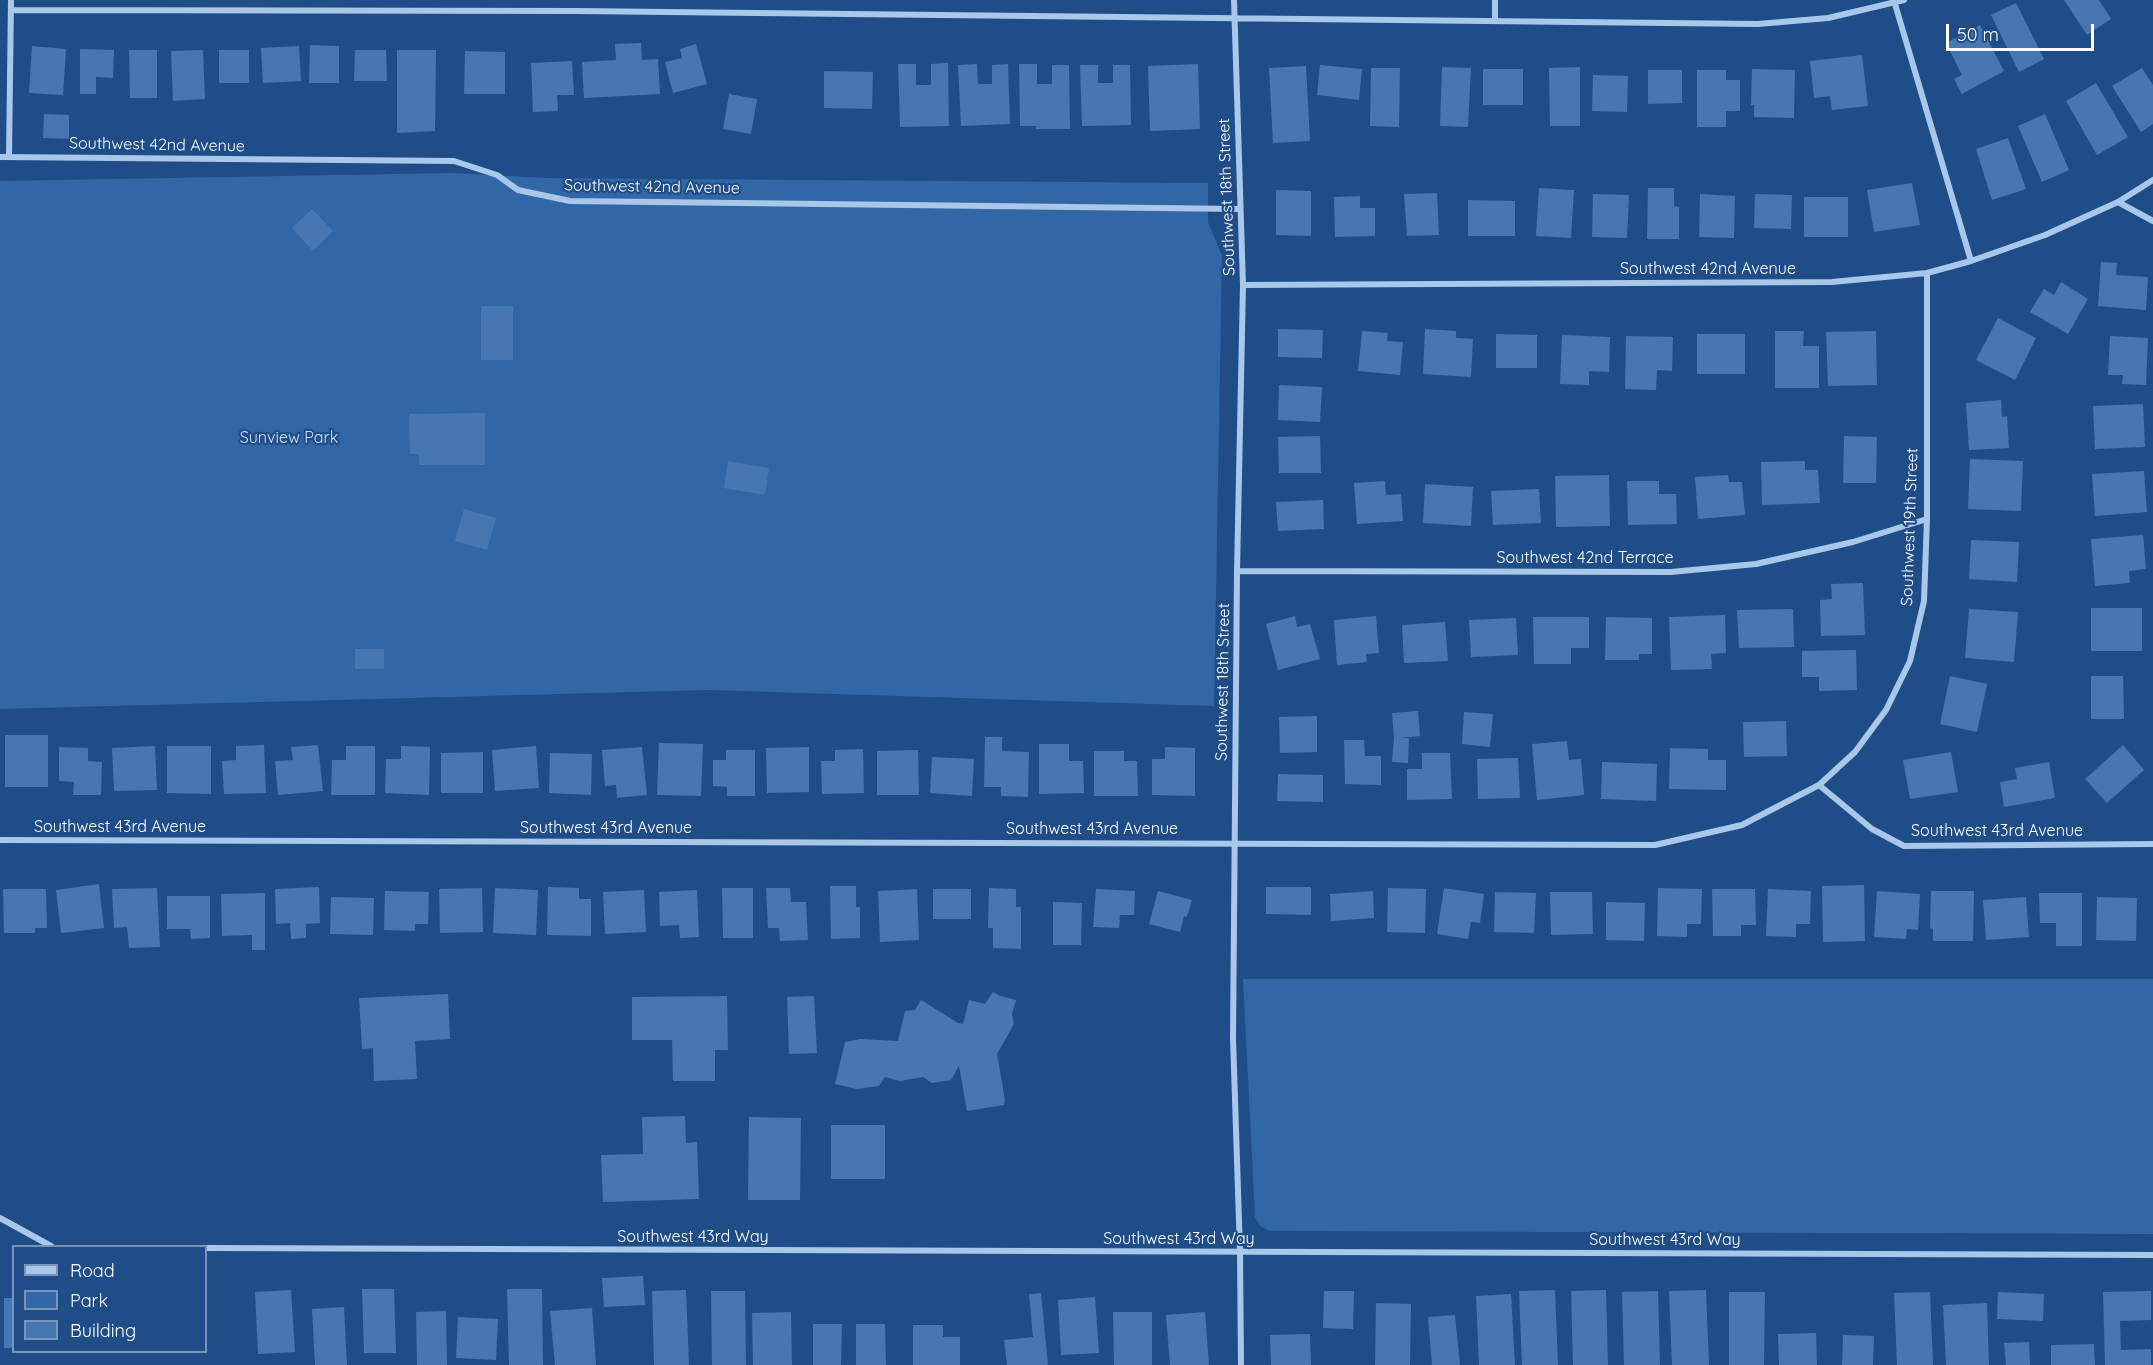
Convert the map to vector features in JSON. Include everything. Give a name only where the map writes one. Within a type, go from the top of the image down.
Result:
[{"type":"street","points":[[9,157],[11,0]]},
{"type":"street","name":"Southwest 18th Street","points":[[1234,0],[1243,285],[1237,571],[1233,1038],[1241,1365]]},
{"type":"street","points":[[1495,0],[1495,20]]},
{"type":"street","points":[[11,10],[576,11],[1758,24],[1828,18],[1904,0]]},
{"type":"street","points":[[1895,3],[1971,261]]},
{"type":"street","name":"Southwest 42nd Avenue","points":[[0,156],[454,161],[497,175],[518,190],[570,201],[1240,209]]},
{"type":"street","name":"Southwest 42nd Avenue","points":[[1243,285],[1832,282],[1927,273],[1971,261],[2045,235],[2118,202],[2153,180]]},
{"type":"street","points":[[2118,202],[2153,221]]},
{"type":"street","name":"Southwest 19th Street","points":[[1820,785],[1855,752],[1886,710],[1910,661],[1924,601],[1927,519],[1927,273]]},
{"type":"street","name":"Southwest 42nd Terrace","points":[[1237,571],[1671,572],[1756,564],[1853,542],[1927,519]]},
{"type":"street","name":"Southwest 43rd Avenue","points":[[0,840],[1656,845],[1742,825],[1820,785],[1872,829],[1904,846],[2153,844]]},
{"type":"street","points":[[0,1218],[49,1245]]},
{"type":"street","name":"Southwest 43rd Way","points":[[207,1248],[2153,1256]]},
{"type":"green space","name":"Sunview Park","points":[[453,173],[545,178],[1208,183],[1208,222],[1222,256],[1214,706],[709,690],[0,709],[0,181]]},
{"type":"green space","points":[[1243,979],[2153,979],[2153,1234],[1270,1231],[1260,1226],[1255,1217]]},
{"type":"building","points":[[2064,0],[2099,0],[2111,19],[2087,35]]},
{"type":"building","points":[[2016,3],[2044,59],[2019,72],[1991,15]]},
{"type":"building","points":[[1980,25],[2004,71],[1962,94],[1954,79],[1962,75],[1946,43]]},
{"type":"building","points":[[641,43],[642,60],[658,59],[660,94],[584,98],[582,62],[616,60],[615,44]]},
{"type":"building","points":[[696,44],[707,84],[673,93],[665,62],[682,58],[680,49]]},
{"type":"building","points":[[310,45],[339,46],[339,83],[309,83]]},
{"type":"building","points":[[32,46],[66,49],[63,95],[29,93]]},
{"type":"building","points":[[299,46],[301,81],[263,83],[261,48]]},
{"type":"building","points":[[80,49],[114,50],[113,78],[96,77],[96,94],[80,94]]},
{"type":"building","points":[[129,50],[157,50],[157,98],[130,98]]},
{"type":"building","points":[[203,50],[205,99],[173,101],[171,51]]},
{"type":"building","points":[[219,50],[249,50],[249,83],[219,83]]},
{"type":"building","points":[[355,50],[386,50],[387,81],[354,81]]},
{"type":"building","points":[[397,50],[436,50],[435,131],[397,133]]},
{"type":"building","points":[[465,51],[505,52],[505,94],[464,94]]},
{"type":"building","points":[[1862,55],[1868,106],[1832,110],[1830,96],[1814,98],[1810,61]]},
{"type":"building","points":[[572,61],[574,95],[557,95],[558,111],[533,112],[531,63]]},
{"type":"building","points":[[948,63],[949,126],[900,127],[898,64],[916,64],[916,85],[931,85],[931,64]]},
{"type":"building","points":[[977,64],[978,84],[992,84],[992,65],[1008,64],[1010,124],[961,126],[958,65]]},
{"type":"building","points":[[1019,64],[1037,64],[1037,84],[1052,84],[1052,65],[1069,65],[1070,129],[1036,129],[1036,126],[1020,126]]},
{"type":"building","points":[[1198,64],[1200,129],[1150,131],[1148,66]]},
{"type":"building","points":[[1080,65],[1098,65],[1098,83],[1113,83],[1113,65],[1130,65],[1131,125],[1082,126]]},
{"type":"building","points":[[1320,65],[1362,69],[1359,100],[1317,95]]},
{"type":"building","points":[[1306,66],[1310,141],[1273,143],[1269,68]]},
{"type":"building","points":[[1442,67],[1471,68],[1468,127],[1440,126]]},
{"type":"building","points":[[1580,67],[1580,126],[1550,126],[1549,68]]},
{"type":"building","points":[[1371,68],[1400,68],[1399,127],[1370,126]]},
{"type":"building","points":[[2142,68],[2153,85],[2153,124],[2141,132],[2112,86]]},
{"type":"building","points":[[1483,69],[1523,69],[1523,105],[1483,105]]},
{"type":"building","points":[[1752,69],[1795,70],[1794,118],[1754,117],[1754,105],[1751,105]]},
{"type":"building","points":[[1648,70],[1682,70],[1682,103],[1648,104]]},
{"type":"building","points":[[1697,70],[1726,70],[1726,80],[1740,80],[1740,111],[1726,111],[1726,127],[1697,127]]},
{"type":"building","points":[[824,71],[873,72],[872,109],[824,108]]},
{"type":"building","points":[[1593,75],[1628,76],[1627,112],[1592,111]]},
{"type":"building","points":[[2096,83],[2128,137],[2097,155],[2066,101]]},
{"type":"building","points":[[729,94],[757,99],[751,134],[723,129]]},
{"type":"building","points":[[44,114],[69,115],[69,139],[43,138]]},
{"type":"building","points":[[2045,114],[2069,170],[2042,182],[2018,126]]},
{"type":"building","points":[[2008,138],[2026,189],[1992,200],[1976,149]]},
{"type":"building","points":[[1912,183],[1920,225],[1874,232],[1867,190]]},
{"type":"building","points":[[1539,188],[1574,190],[1571,238],[1536,236]]},
{"type":"building","points":[[1648,188],[1674,188],[1674,206],[1679,207],[1679,239],[1647,239]]},
{"type":"building","points":[[1276,190],[1311,191],[1311,236],[1276,235]]},
{"type":"building","points":[[1437,193],[1439,235],[1407,236],[1404,194]]},
{"type":"building","points":[[1593,194],[1629,195],[1627,238],[1592,237]]},
{"type":"building","points":[[1700,194],[1735,196],[1734,238],[1699,237]]},
{"type":"building","points":[[1755,194],[1792,195],[1791,229],[1754,228]]},
{"type":"building","points":[[1360,196],[1360,208],[1375,208],[1375,236],[1335,237],[1334,197]]},
{"type":"building","points":[[1804,197],[1848,197],[1848,237],[1804,237]]},
{"type":"building","points":[[1468,200],[1515,201],[1515,236],[1468,236]]},
{"type":"building","points":[[312,209],[333,231],[313,251],[292,228]]},
{"type":"building","points":[[2101,262],[2117,263],[2116,275],[2148,277],[2146,310],[2098,306]]},
{"type":"building","points":[[2061,282],[2088,299],[2068,334],[2030,312],[2044,289],[2054,295]]},
{"type":"building","points":[[481,306],[513,306],[513,360],[481,360]]},
{"type":"building","points":[[1998,318],[2036,338],[2015,380],[1976,360]]},
{"type":"building","points":[[1278,329],[1323,330],[1322,358],[1278,357]]},
{"type":"building","points":[[1425,329],[1456,331],[1456,338],[1473,339],[1471,377],[1423,374]]},
{"type":"building","points":[[1362,331],[1388,333],[1387,341],[1403,342],[1400,375],[1358,371]]},
{"type":"building","points":[[1775,331],[1804,331],[1803,346],[1819,346],[1819,388],[1775,388]]},
{"type":"building","points":[[1876,331],[1877,385],[1828,386],[1826,332]]},
{"type":"building","points":[[1496,334],[1537,335],[1537,368],[1496,368]]},
{"type":"building","points":[[1697,334],[1745,334],[1745,374],[1697,374]]},
{"type":"building","points":[[1562,335],[1610,337],[1609,372],[1589,371],[1589,385],[1560,384]]},
{"type":"building","points":[[1626,336],[1673,337],[1672,371],[1657,370],[1656,390],[1625,389]]},
{"type":"building","points":[[2110,336],[2148,338],[2146,385],[2122,384],[2123,375],[2108,375]]},
{"type":"building","points":[[1279,385],[1322,387],[1320,422],[1278,420]]},
{"type":"building","points":[[2001,400],[2002,417],[2007,416],[2009,448],[1969,450],[1966,403]]},
{"type":"building","points":[[2143,404],[2145,447],[2095,449],[2093,406]]},
{"type":"building","points":[[485,413],[485,465],[419,465],[419,454],[410,454],[409,414]]},
{"type":"building","points":[[1320,436],[1321,473],[1279,473],[1278,437]]},
{"type":"building","points":[[1844,436],[1877,437],[1876,483],[1843,483]]},
{"type":"building","points":[[1970,459],[2023,461],[2021,511],[1968,509]]},
{"type":"building","points":[[728,461],[769,468],[765,495],[724,488]]},
{"type":"building","points":[[1805,461],[1805,470],[1818,470],[1820,503],[1762,505],[1761,462]]},
{"type":"building","points":[[2144,471],[2147,512],[2095,516],[2092,474]]},
{"type":"building","points":[[1609,475],[1610,526],[1556,527],[1555,476]]},
{"type":"building","points":[[1728,475],[1729,482],[1742,482],[1745,515],[1698,519],[1695,477]]},
{"type":"building","points":[[1385,481],[1386,495],[1401,494],[1403,521],[1357,524],[1354,483]]},
{"type":"building","points":[[1627,481],[1659,481],[1659,494],[1676,494],[1677,524],[1628,525]]},
{"type":"building","points":[[1425,484],[1473,487],[1471,526],[1423,523]]},
{"type":"building","points":[[1539,489],[1541,523],[1493,525],[1491,491]]},
{"type":"building","points":[[1323,500],[1324,529],[1278,531],[1276,502]]},
{"type":"building","points":[[464,509],[496,518],[487,550],[455,541]]},
{"type":"building","points":[[2143,535],[2146,569],[2129,571],[2130,583],[2095,586],[2091,539]]},
{"type":"building","points":[[1971,540],[2019,542],[2017,582],[1969,579]]},
{"type":"building","points":[[1863,583],[1865,635],[1821,636],[1820,600],[1832,599],[1831,584]]},
{"type":"building","points":[[2091,608],[2142,608],[2142,651],[2091,651]]},
{"type":"building","points":[[1793,609],[1794,647],[1739,648],[1737,610]]},
{"type":"building","points":[[1969,609],[2018,612],[2014,662],[1965,658]]},
{"type":"building","points":[[1725,615],[1726,653],[1711,654],[1712,669],[1671,670],[1669,617]]},
{"type":"building","points":[[1295,616],[1297,627],[1310,624],[1320,659],[1278,670],[1266,624]]},
{"type":"building","points":[[1376,616],[1379,653],[1366,654],[1367,662],[1337,665],[1334,620]]},
{"type":"building","points":[[1533,617],[1589,617],[1589,648],[1571,648],[1571,664],[1534,664]]},
{"type":"building","points":[[1606,617],[1652,618],[1652,654],[1639,654],[1639,660],[1605,660]]},
{"type":"building","points":[[1516,618],[1518,655],[1471,657],[1469,620]]},
{"type":"building","points":[[1445,622],[1448,661],[1404,663],[1402,625]]},
{"type":"building","points":[[355,649],[384,649],[384,669],[355,669]]},
{"type":"building","points":[[1856,650],[1857,690],[1819,691],[1819,677],[1802,677],[1802,651]]},
{"type":"building","points":[[1950,676],[1987,684],[1977,732],[1940,724]]},
{"type":"building","points":[[2091,676],[2123,676],[2124,719],[2091,719]]},
{"type":"building","points":[[1418,711],[1420,736],[1398,738],[1409,738],[1408,763],[1392,762],[1394,738],[1392,713]]},
{"type":"building","points":[[1464,712],[1493,714],[1490,747],[1462,744]]},
{"type":"building","points":[[1317,716],[1317,752],[1280,753],[1279,717]]},
{"type":"building","points":[[1786,721],[1787,756],[1744,757],[1743,722]]},
{"type":"building","points":[[5,735],[48,735],[48,787],[5,787]]},
{"type":"building","points":[[985,737],[1002,737],[1002,751],[1029,752],[1028,797],[1001,796],[1001,787],[984,787]]},
{"type":"building","points":[[1344,740],[1364,740],[1365,756],[1381,756],[1381,785],[1345,784]]},
{"type":"building","points":[[1567,741],[1569,760],[1581,759],[1584,795],[1537,800],[1532,744]]},
{"type":"building","points":[[659,743],[703,744],[701,796],[657,795]]},
{"type":"building","points":[[1039,744],[1069,744],[1069,761],[1083,761],[1084,793],[1039,794]]},
{"type":"building","points":[[264,745],[266,793],[224,794],[222,761],[236,760],[236,746]]},
{"type":"building","points":[[318,745],[323,791],[278,795],[275,761],[293,760],[291,747]]},
{"type":"building","points":[[2123,745],[2144,770],[2107,803],[2085,779]]},
{"type":"building","points":[[155,746],[157,790],[114,791],[112,748]]},
{"type":"building","points":[[167,746],[211,746],[211,794],[167,793]]},
{"type":"building","points":[[346,746],[375,746],[375,795],[331,795],[332,760],[346,760]]},
{"type":"building","points":[[401,746],[430,747],[429,795],[385,793],[386,759],[401,759]]},
{"type":"building","points":[[536,746],[539,788],[495,791],[492,750]]},
{"type":"building","points":[[59,747],[88,748],[88,761],[102,762],[101,795],[73,795],[74,782],[59,781]]},
{"type":"building","points":[[642,747],[647,795],[617,798],[616,785],[605,786],[602,750]]},
{"type":"building","points":[[809,747],[809,792],[767,793],[766,748]]},
{"type":"building","points":[[1165,747],[1195,748],[1195,796],[1152,795],[1152,759],[1165,759]]},
{"type":"building","points":[[1670,748],[1708,749],[1708,760],[1726,760],[1726,790],[1669,789]]},
{"type":"building","points":[[863,749],[864,793],[822,794],[821,761],[835,761],[835,750]]},
{"type":"building","points":[[726,750],[755,750],[755,796],[727,796],[727,787],[713,786],[713,760],[726,760]]},
{"type":"building","points":[[918,750],[919,795],[877,795],[877,751]]},
{"type":"building","points":[[1094,751],[1124,751],[1124,761],[1137,761],[1138,796],[1094,796]]},
{"type":"building","points":[[483,752],[483,793],[441,793],[441,753]]},
{"type":"building","points":[[1951,752],[1958,792],[1910,799],[1903,760]]},
{"type":"building","points":[[550,753],[592,754],[591,795],[549,793]]},
{"type":"building","points":[[1422,753],[1450,753],[1452,799],[1407,800],[1407,769],[1422,769]]},
{"type":"building","points":[[932,757],[974,759],[972,796],[930,793]]},
{"type":"building","points":[[1518,758],[1520,798],[1478,799],[1477,759]]},
{"type":"building","points":[[1602,762],[1657,764],[1656,801],[1601,799]]},
{"type":"building","points":[[2049,762],[2055,798],[2004,807],[2000,782],[2017,779],[2015,768]]},
{"type":"building","points":[[1278,774],[1323,775],[1323,802],[1277,801]]},
{"type":"building","points":[[99,884],[104,928],[61,933],[56,890]]},
{"type":"building","points":[[1864,885],[1865,941],[1823,942],[1822,886]]},
{"type":"building","points":[[830,886],[856,886],[856,907],[860,907],[860,938],[831,939]]},
{"type":"building","points":[[319,887],[320,923],[306,924],[306,938],[291,939],[290,923],[276,924],[275,889]]},
{"type":"building","points":[[548,887],[579,888],[579,899],[591,899],[591,936],[547,935]]},
{"type":"building","points":[[1266,887],[1311,887],[1311,915],[1266,914]]},
{"type":"building","points":[[157,888],[160,947],[129,948],[127,927],[114,928],[112,889]]},
{"type":"building","points":[[482,888],[483,932],[440,933],[439,889]]},
{"type":"building","points":[[495,888],[538,890],[536,935],[493,933]]},
{"type":"building","points":[[722,888],[753,888],[753,938],[723,938]]},
{"type":"building","points":[[766,888],[790,888],[791,902],[806,902],[808,940],[780,941],[779,928],[768,928]]},
{"type":"building","points":[[989,888],[1016,889],[1016,907],[1021,907],[1021,949],[993,948],[993,928],[988,928]]},
{"type":"building","points":[[1388,888],[1426,889],[1425,933],[1387,932]]},
{"type":"building","points":[[1444,888],[1484,894],[1480,923],[1471,922],[1468,939],[1437,934]]},
{"type":"building","points":[[1658,888],[1702,889],[1701,924],[1687,924],[1687,937],[1657,936]]},
{"type":"building","points":[[3,889],[46,889],[47,928],[35,928],[35,933],[4,933]]},
{"type":"building","points":[[917,889],[919,940],[880,942],[878,891]]},
{"type":"building","points":[[933,889],[971,889],[971,919],[933,919]]},
{"type":"building","points":[[1096,889],[1135,891],[1134,915],[1120,915],[1119,928],[1093,927]]},
{"type":"building","points":[[1712,889],[1755,889],[1756,925],[1741,925],[1741,936],[1713,936]]},
{"type":"building","points":[[1768,889],[1811,891],[1810,924],[1796,924],[1796,937],[1766,936]]},
{"type":"building","points":[[644,890],[646,932],[605,934],[603,892]]},
{"type":"building","points":[[697,890],[699,937],[680,938],[679,925],[660,926],[659,892]]},
{"type":"building","points":[[385,891],[429,892],[428,924],[415,924],[415,931],[384,930]]},
{"type":"building","points":[[1158,891],[1192,900],[1187,917],[1184,916],[1180,932],[1149,924]]},
{"type":"building","points":[[1373,891],[1374,918],[1331,921],[1330,894]]},
{"type":"building","points":[[1877,891],[1920,894],[1918,930],[1907,929],[1906,939],[1874,937]]},
{"type":"building","points":[[1931,891],[1974,891],[1973,941],[1933,941],[1933,929],[1930,928]]},
{"type":"building","points":[[1495,892],[1536,893],[1534,933],[1494,932]]},
{"type":"building","points":[[1550,892],[1592,892],[1593,934],[1551,935]]},
{"type":"building","points":[[265,893],[265,950],[252,950],[252,935],[222,936],[221,894]]},
{"type":"building","points":[[2039,893],[2082,893],[2082,946],[2056,946],[2056,923],[2040,923]]},
{"type":"building","points":[[167,896],[210,896],[210,938],[191,939],[190,929],[167,929]]},
{"type":"building","points":[[331,897],[374,898],[373,935],[330,934]]},
{"type":"building","points":[[2026,897],[2029,937],[1986,940],[1983,900]]},
{"type":"building","points":[[2097,897],[2137,898],[2136,941],[2096,940]]},
{"type":"building","points":[[1053,902],[1082,903],[1081,945],[1053,945]]},
{"type":"building","points":[[1606,902],[1645,903],[1644,941],[1606,940]]},
{"type":"building","points":[[993,992],[1016,1000],[1012,1014],[1014,1024],[997,1054],[1004,1105],[967,1111],[959,1066],[951,1080],[932,1083],[923,1077],[900,1081],[885,1077],[879,1086],[857,1089],[835,1084],[845,1042],[860,1039],[898,1041],[905,1011],[915,1010],[921,1000],[963,1024],[969,1000],[985,1004]]},
{"type":"building","points":[[448,994],[450,1039],[415,1041],[417,1079],[374,1081],[373,1048],[362,1049],[359,998]]},
{"type":"building","points":[[727,996],[728,1050],[715,1050],[715,1081],[673,1081],[672,1040],[632,1040],[632,997]]},
{"type":"building","points":[[814,996],[817,1053],[789,1054],[787,997]]},
{"type":"building","points":[[685,1116],[686,1143],[697,1142],[699,1199],[603,1202],[601,1155],[643,1154],[642,1117]]},
{"type":"building","points":[[749,1117],[801,1118],[800,1200],[748,1200]]},
{"type":"building","points":[[831,1125],[885,1125],[885,1179],[831,1179]]},
{"type":"building","points":[[643,1276],[645,1305],[604,1307],[602,1278]]},
{"type":"building","points":[[362,1289],[394,1289],[396,1353],[364,1353]]},
{"type":"building","points":[[507,1289],[542,1289],[543,1365],[509,1365]]},
{"type":"building","points":[[291,1290],[295,1352],[258,1354],[255,1292]]},
{"type":"building","points":[[686,1290],[689,1365],[654,1365],[652,1291]]},
{"type":"building","points":[[1555,1290],[1558,1365],[1522,1365],[1519,1291]]},
{"type":"building","points":[[1606,1290],[1608,1365],[1573,1365],[1571,1291]]},
{"type":"building","points":[[1706,1290],[1709,1365],[1672,1365],[1669,1291]]},
{"type":"building","points":[[711,1291],[745,1291],[746,1365],[712,1365]]},
{"type":"building","points":[[1324,1291],[1354,1291],[1353,1329],[1323,1328]]},
{"type":"building","points":[[1658,1291],[1660,1365],[1624,1365],[1622,1292]]},
{"type":"building","points":[[2151,1291],[2151,1320],[2120,1321],[2121,1350],[2151,1349],[2151,1365],[2105,1365],[2103,1292]]},
{"type":"building","points":[[1729,1292],[1765,1292],[1764,1365],[1729,1365]]},
{"type":"building","points":[[1930,1292],[1933,1365],[1897,1365],[1894,1293]]},
{"type":"building","points":[[1998,1292],[2044,1294],[2043,1321],[1997,1319]]},
{"type":"building","points":[[1041,1293],[1048,1365],[1007,1365],[1004,1340],[1033,1337],[1029,1294]]},
{"type":"building","points":[[1511,1294],[1515,1365],[1479,1365],[1476,1296]]},
{"type":"building","points":[[1095,1297],[1099,1353],[1061,1355],[1058,1300]]},
{"type":"building","points":[[4,1298],[12,1298],[12,1348],[4,1348]]},
{"type":"building","points":[[1376,1303],[1411,1304],[1410,1365],[1375,1365]]},
{"type":"building","points":[[1987,1303],[1989,1365],[1946,1365],[1943,1305]]},
{"type":"building","points":[[344,1307],[347,1365],[315,1365],[312,1309]]},
{"type":"building","points":[[592,1308],[596,1365],[555,1365],[550,1311]]},
{"type":"building","points":[[446,1311],[447,1365],[417,1365],[416,1312]]},
{"type":"building","points":[[791,1312],[792,1365],[753,1365],[752,1313]]},
{"type":"building","points":[[1113,1312],[1152,1312],[1152,1365],[1114,1365]]},
{"type":"building","points":[[1205,1312],[1209,1365],[1170,1365],[1166,1315]]},
{"type":"building","points":[[1455,1315],[1460,1365],[1432,1365],[1428,1317]]},
{"type":"building","points":[[458,1317],[498,1319],[496,1360],[456,1358]]},
{"type":"building","points":[[813,1324],[842,1324],[841,1365],[813,1365]]},
{"type":"building","points":[[856,1324],[885,1324],[886,1365],[856,1365]]},
{"type":"building","points":[[913,1325],[943,1325],[943,1337],[960,1337],[960,1365],[913,1365]]},
{"type":"building","points":[[1816,1333],[1817,1365],[1779,1365],[1778,1334]]},
{"type":"building","points":[[1310,1334],[1311,1365],[1271,1365],[1270,1335]]},
{"type":"building","points":[[1843,1335],[1874,1336],[1873,1365],[1842,1365]]},
{"type":"building","points":[[2029,1342],[2030,1365],[2006,1365],[2004,1343]]},
{"type":"building","points":[[2094,1344],[2095,1365],[2051,1365],[2051,1345]]}]
